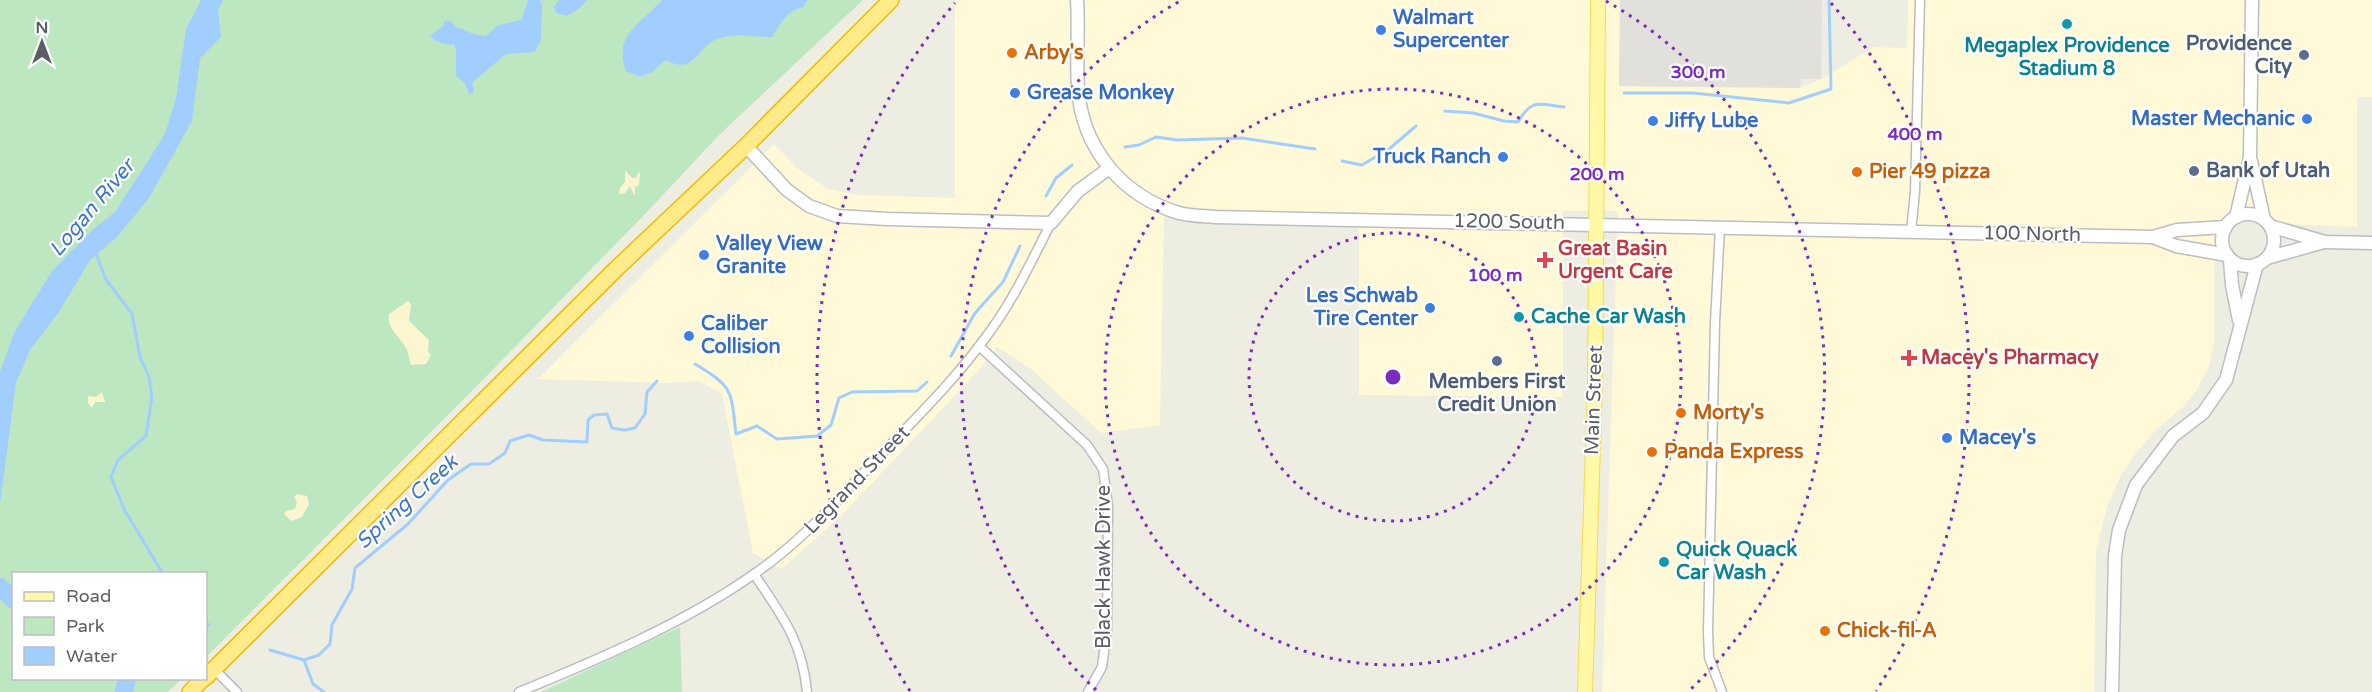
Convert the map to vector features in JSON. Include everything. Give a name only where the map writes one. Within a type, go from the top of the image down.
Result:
[{"type":"highway","points":[[208,675],[615,269],[747,146],[891,0]]},
{"type":"highway","points":[[190,692],[203,680]]},
{"type":"main road","name":"1200 South","points":[[1077,0],[1078,89],[1082,112],[1091,140],[1108,169],[1129,188],[1150,203],[1181,214],[1215,217],[1911,231]]},
{"type":"main road","name":"Main Street","points":[[1585,692],[1595,386],[1598,0]]},
{"type":"main road","points":[[2240,325],[2228,258],[2223,244],[2226,227],[2236,217],[2250,157],[2252,0]]},
{"type":"main road","points":[[747,146],[787,190],[809,206],[837,216],[1051,223]]},
{"type":"main road","points":[[2112,692],[2115,556],[2119,530],[2136,485],[2173,436],[2203,413],[2226,380],[2240,325],[2262,261],[2274,247],[2274,235],[2267,222],[2250,157]]},
{"type":"main road","name":"Legrand Street","points":[[1051,223],[1078,191],[1108,169]]},
{"type":"main road","points":[[2236,217],[2256,215],[2267,222],[2325,242],[2372,243]]},
{"type":"main road","name":"100 North","points":[[1911,231],[2153,237],[2177,230],[2226,227]]},
{"type":"main road","name":"100 North","points":[[2153,237],[2175,246],[2228,258]]},
{"type":"main road","points":[[2228,258],[2239,265],[2262,261],[2325,242]]},
{"type":"street","points":[[1911,231],[1915,192],[1920,0]]},
{"type":"street","name":"Legrand Street","points":[[519,692],[578,667],[686,615],[754,574],[799,539],[937,397],[979,346],[993,328],[1051,223]]},
{"type":"street","points":[[1720,227],[1715,323],[1708,632],[1709,657],[1722,692]]},
{"type":"street","name":"Black Hawk Drive","points":[[979,346],[1088,445],[1103,470],[1108,506],[1107,630],[1102,668],[1088,692]]},
{"type":"street","points":[[754,574],[788,624],[798,645],[807,692]]},
{"type":"street","points":[[208,675],[237,692]]},
{"type":"shaded area","points":[[955,0],[1620,0],[1619,86],[1800,88],[1821,79],[1874,47],[1907,48],[1908,0],[2372,0],[2372,97],[2357,97],[2357,227],[2282,224],[2266,213],[2231,213],[2218,222],[2214,274],[2214,344],[2208,369],[2186,404],[2154,432],[2136,453],[2121,475],[2107,506],[2096,552],[2094,692],[1602,692],[1618,211],[1563,211],[1563,397],[1359,395],[1359,212],[1164,213],[1160,425],[1101,433],[1031,369],[997,347],[977,372],[838,519],[781,569],[753,553],[722,394],[699,381],[664,383],[538,379],[774,144],[798,169],[828,189],[857,195],[955,198]]},
{"type":"shaded area","points":[[1620,0],[1822,0],[1821,79],[1801,79],[1800,88],[1619,86]]},
{"type":"green space","points":[[0,0],[863,0],[718,136],[460,403],[207,656],[207,572],[12,572],[12,680],[181,680],[167,692],[0,692]]},
{"type":"green space","points":[[680,627],[682,692],[541,692]]},
{"type":"sand","points":[[625,170],[632,178],[636,178],[639,172],[640,174],[639,185],[635,187],[635,196],[630,186],[625,193],[619,194],[625,182]]},
{"type":"sand","points":[[408,301],[411,304],[409,321],[429,340],[428,352],[431,355],[426,364],[411,365],[405,346],[390,324],[389,314]]},
{"type":"sand","points":[[102,392],[105,402],[95,402],[92,408],[88,403],[88,396],[96,397]]},
{"type":"sand","points":[[297,494],[307,496],[309,504],[302,517],[291,521],[284,514],[286,511],[295,509],[297,502],[294,497]]},
{"type":"water","points":[[201,0],[223,0],[218,11],[221,37],[200,58],[192,121],[149,198],[117,237],[90,260],[59,312],[30,350],[16,383],[0,504],[0,372],[14,333],[52,271],[92,230],[115,212],[165,134],[176,98],[186,29]]},
{"type":"water","points":[[528,0],[540,0],[542,4],[541,40],[535,52],[506,54],[472,83],[474,91],[470,95],[464,82],[456,76],[454,45],[438,42],[430,36],[443,26],[445,20],[452,22],[456,27],[486,36],[498,25],[521,20]]},
{"type":"water","points":[[559,0],[587,0],[580,8],[566,16],[556,13],[554,7]]},
{"type":"water","points":[[662,0],[807,0],[804,7],[793,11],[785,18],[772,37],[739,35],[720,38],[712,41],[696,58],[684,65],[666,60],[652,72],[640,77],[626,71],[623,48],[631,31]]},
{"type":"waterway","name":"Spring Creek","points":[[1624,93],[1693,93],[1789,103],[1831,89],[1829,0]]},
{"type":"waterway","name":"Spring Creek","points":[[1445,111],[1473,113],[1518,122],[1528,109],[1537,104],[1564,107]]},
{"type":"waterway","name":"Spring Creek","points":[[1342,161],[1362,165],[1389,149],[1416,126]]},
{"type":"waterway","name":"Spring Creek","points":[[1125,147],[1139,145],[1156,137],[1177,140],[1242,138],[1315,149]]},
{"type":"waterway","name":"Spring Creek","points":[[1046,196],[1056,178],[1072,165]]},
{"type":"waterway","name":"Spring Creek","points":[[951,356],[975,313],[1003,282],[1020,246]]},
{"type":"waterway","name":"Spring Creek","points":[[96,253],[105,278],[132,314],[140,357],[149,377],[152,397],[146,436],[118,460],[111,477],[124,509],[162,572]]},
{"type":"waterway","name":"Spring Creek","points":[[695,364],[724,385],[731,399],[736,434],[757,426],[777,439],[817,436],[831,425],[839,398],[852,392],[917,391],[927,382]]},
{"type":"waterway","name":"Spring Creek","points":[[270,650],[304,660],[319,655],[330,644],[332,625],[352,589],[355,568],[408,524],[448,480],[471,464],[489,464],[505,453],[510,441],[529,435],[543,440],[587,442],[588,420],[594,415],[607,414],[612,428],[624,430],[635,428],[645,414],[647,392],[657,381]]},
{"type":"waterway","name":"Logan River","points":[[0,587],[12,598]]},
{"type":"waterway","points":[[304,660],[313,684],[324,692]]},
{"type":"waterway","name":"Logan River","points":[[124,692],[127,680]]},
{"type":"place","name":"Megaplex Providence Stadium 8","points":[[2067,24]]},
{"type":"place","name":"Walmart Supercenter","points":[[1381,30]]},
{"type":"place","name":"Arby's","points":[[1012,53]]},
{"type":"place","name":"Providence City","points":[[2304,55]]},
{"type":"place","name":"Grease Monkey","points":[[1015,93]]},
{"type":"place","name":"Master Mechanic","points":[[2307,119]]},
{"type":"place","name":"Jiffy Lube","points":[[1653,121]]},
{"type":"place","name":"Truck Ranch","points":[[1503,157]]},
{"type":"place","name":"Bank of Utah","points":[[2194,171]]},
{"type":"place","name":"Pier 49 pizza","points":[[1857,172]]},
{"type":"place","name":"Valley View Granite","points":[[704,255]]},
{"type":"place","name":"Great Basin Urgent Care","points":[[1545,260]]},
{"type":"place","name":"Les Schwab Tire Center","points":[[1430,308]]},
{"type":"place","name":"Cache Car Wash","points":[[1519,317]]},
{"type":"place","name":"Caliber Collision","points":[[689,336]]},
{"type":"place","name":"Macey's Pharmacy","points":[[1909,358]]},
{"type":"place","name":"Members First Credit Union","points":[[1497,361]]},
{"type":"place","name":"Morty's","points":[[1681,413]]},
{"type":"place","name":"Macey's","points":[[1947,438]]},
{"type":"place","name":"Panda Express","points":[[1652,452]]},
{"type":"place","name":"Quick Quack Car Wash","points":[[1664,562]]},
{"type":"place","name":"Chick-fil-A","points":[[1825,631]]}]
